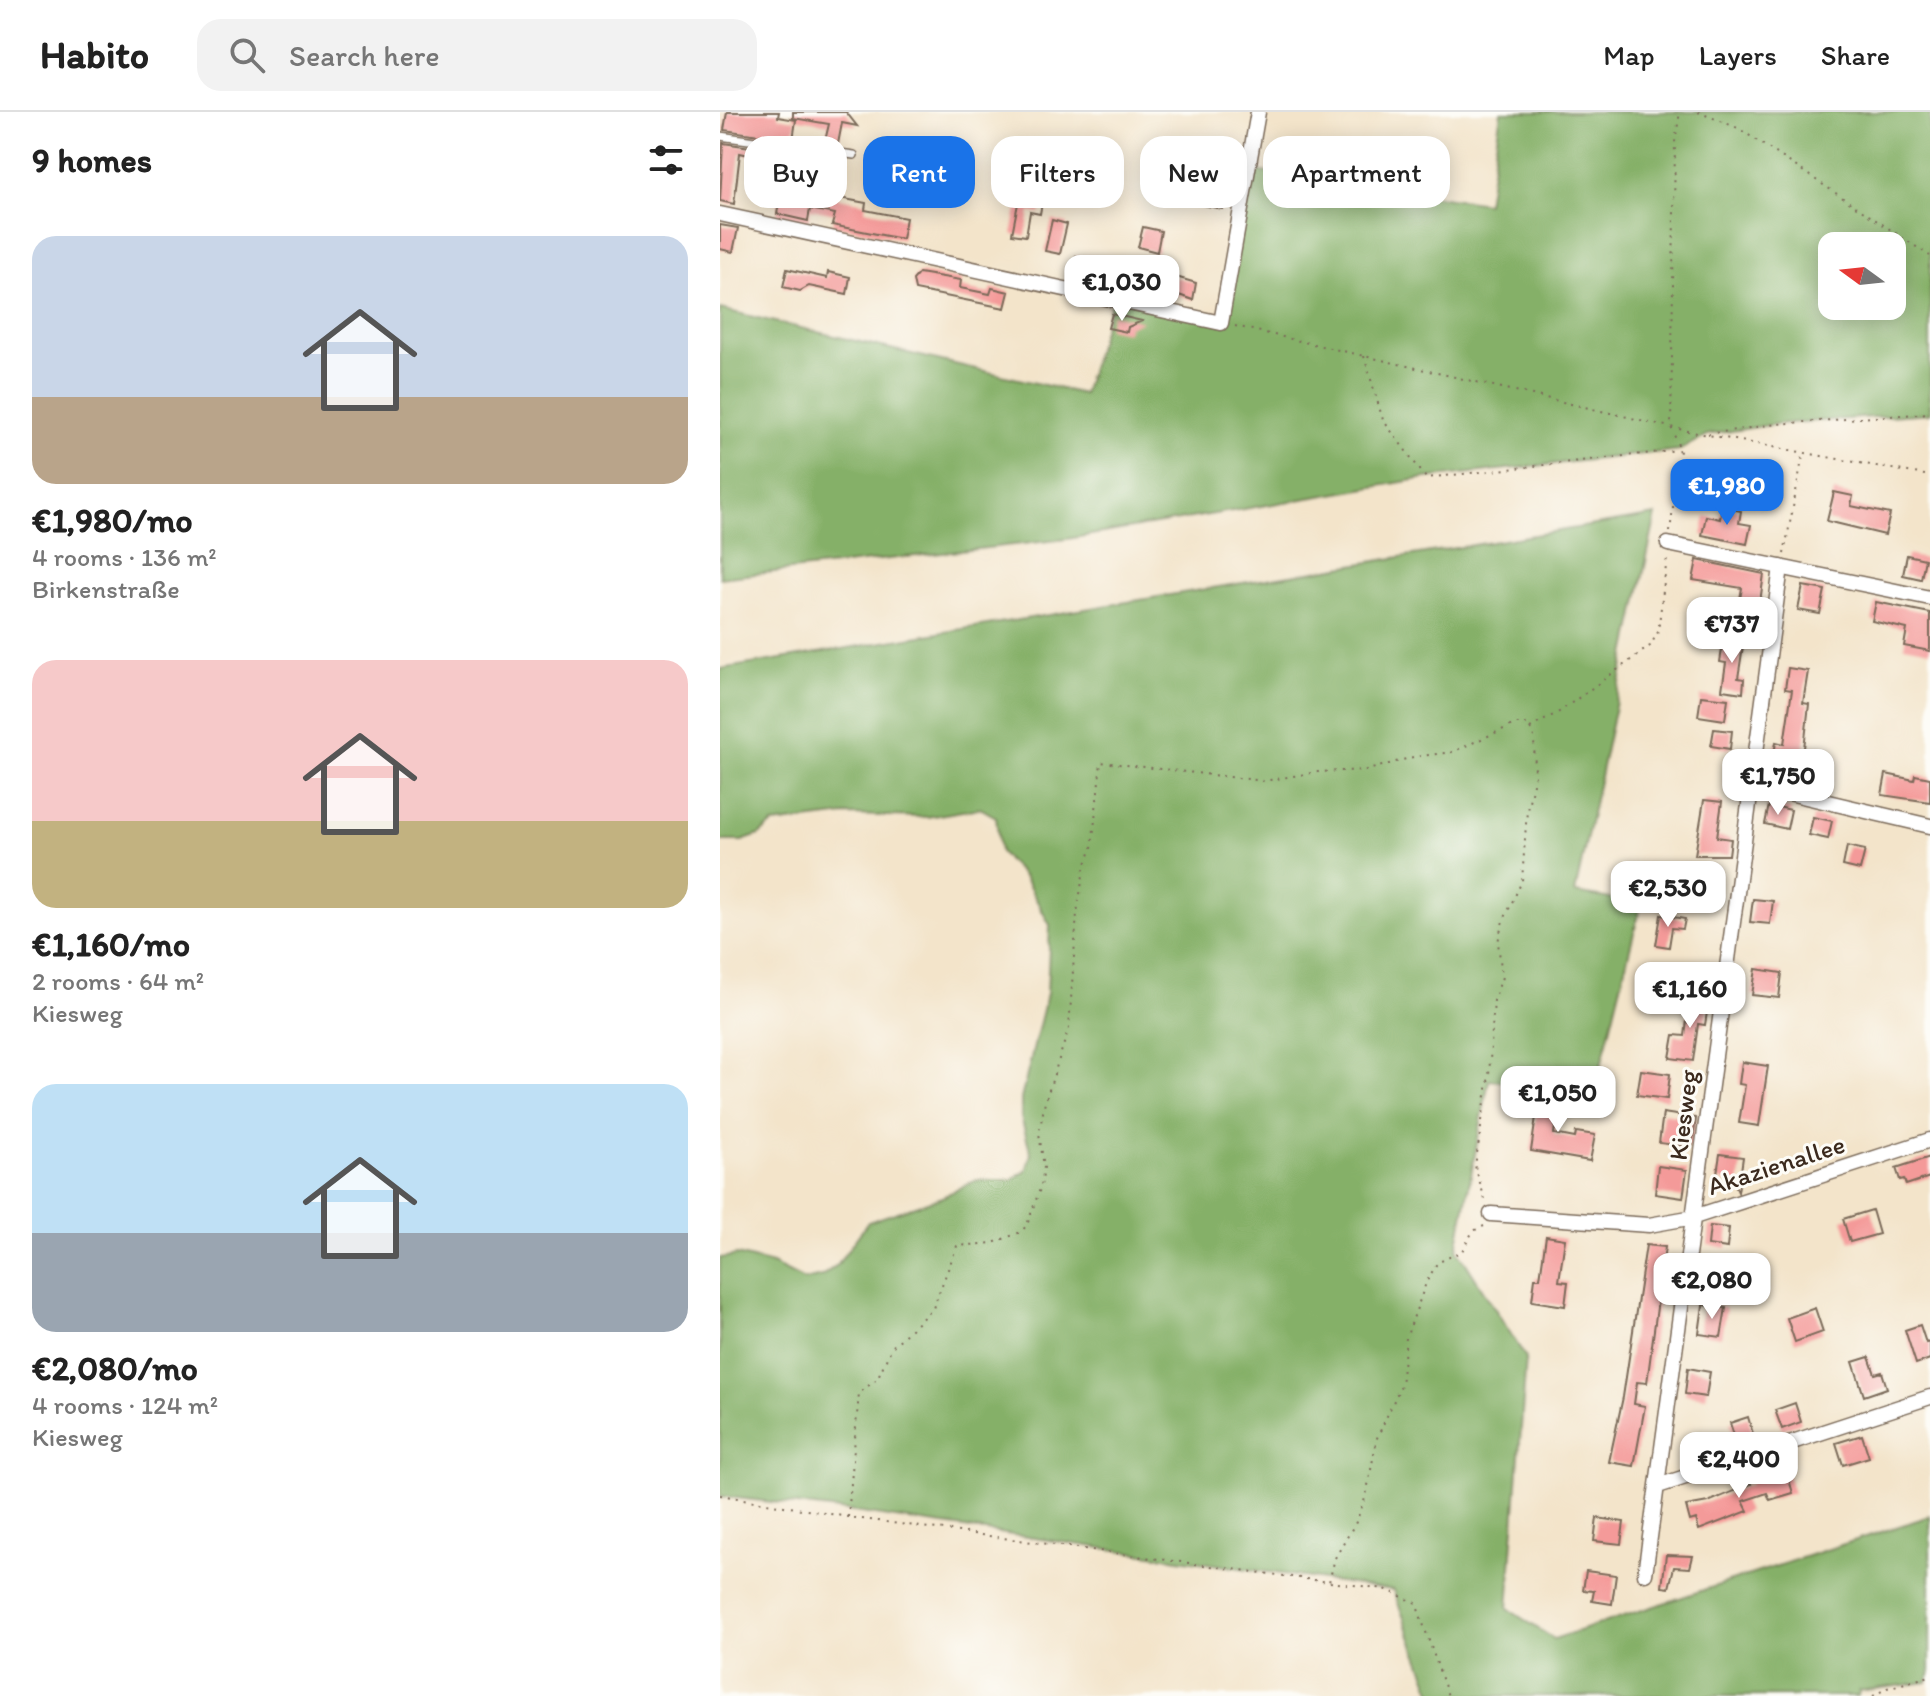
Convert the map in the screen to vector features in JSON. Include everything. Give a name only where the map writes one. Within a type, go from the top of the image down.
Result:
[{"type":"street","points":[[720,214],[1221,323],[1258,112]]},
{"type":"street","points":[[1668,544],[1930,598]]},
{"type":"street","name":"Kiesweg","points":[[1645,1574],[1781,567]]},
{"type":"street","points":[[1751,784],[1930,826]]},
{"type":"street","name":"Akazienallee","points":[[1491,1214],[1649,1225],[1694,1217],[1930,1140]]},
{"type":"street","points":[[1658,1486],[1930,1397]]},
{"type":"lane","points":[[720,136],[854,155]]},
{"type":"path","points":[[1530,728],[1559,712],[1650,646],[1658,632],[1680,450],[1671,427],[1675,142],[1680,112]]},
{"type":"path","points":[[1698,112],[1738,128],[1930,256]]},
{"type":"path","points":[[1221,323],[1707,435],[1930,476]]},
{"type":"path","points":[[1364,356],[1383,420],[1426,478],[1680,450]]},
{"type":"path","points":[[1707,435],[1776,424],[1929,413]]},
{"type":"path","points":[[1781,567],[1803,453]]},
{"type":"path","points":[[848,1517],[859,1393],[877,1379],[892,1347],[933,1308],[957,1246],[993,1243],[1021,1232],[1027,1225],[1041,1186],[1044,1167],[1039,1133],[1045,1102],[1069,1028],[1077,913],[1084,869],[1092,848],[1101,762],[1264,781],[1317,772],[1368,770],[1413,757],[1452,752],[1515,724],[1528,724],[1534,737],[1535,775],[1527,810],[1522,881],[1498,942],[1502,977],[1494,1000],[1489,1076],[1475,1166],[1491,1214],[1484,1227],[1473,1231],[1462,1251],[1437,1263],[1426,1283],[1406,1338],[1401,1385],[1377,1438],[1366,1496],[1356,1522],[1335,1558],[1329,1582]]},
{"type":"path","points":[[720,1495],[848,1517],[1385,1589],[1416,1603],[1448,1696]]},
{"type":"path","points":[[1873,1696],[1887,1688],[1930,1676]]},
{"type":"green space","points":[[1501,112],[1930,112],[1930,413],[1776,424],[1707,435],[1680,450],[1426,478],[1067,539],[720,578],[720,309],[1083,394],[1113,298],[1221,323],[1241,208],[1247,208],[1247,170],[1263,172],[1263,208],[1450,208],[1450,198],[1487,203]]},
{"type":"green space","points":[[1656,515],[1575,893],[1641,904],[1595,1090],[1489,1080],[1457,1249],[1526,1358],[1508,1609],[1554,1639],[1930,1516],[1930,1671],[1927,1682],[1859,1691],[1858,1696],[1434,1696],[1393,1590],[847,1511],[720,1496],[720,1258],[737,1255],[772,1264],[804,1280],[822,1276],[837,1265],[868,1222],[942,1197],[976,1180],[1011,1180],[1026,1171],[1031,1154],[1021,1117],[1021,1099],[1047,993],[1050,925],[1024,877],[1000,852],[996,817],[980,808],[927,817],[845,815],[773,824],[759,835],[742,841],[720,841],[720,669]]},
{"type":"building","points":[[727,112],[779,112],[778,117],[796,120],[794,136],[765,136],[724,130]]},
{"type":"building","points":[[793,112],[846,112],[857,126],[842,123],[840,136],[826,136],[829,124],[793,118]]},
{"type":"building","points":[[723,143],[744,146],[744,154],[740,153],[734,204],[720,201]]},
{"type":"building","points":[[847,199],[863,202],[865,210],[906,218],[902,239],[832,225],[835,214],[810,209],[808,221],[777,214],[778,208],[847,208]]},
{"type":"building","points":[[1017,208],[1041,208],[1040,214],[1030,212],[1026,236],[1012,234]]},
{"type":"building","points":[[1052,220],[1067,224],[1060,254],[1045,251]]},
{"type":"building","points":[[720,225],[738,228],[733,252],[720,249]]},
{"type":"building","points":[[1143,227],[1161,231],[1157,252],[1138,247]]},
{"type":"building","points":[[1076,256],[1123,268],[1120,284],[1073,275]]},
{"type":"building","points":[[787,269],[827,278],[828,272],[850,277],[847,294],[809,286],[800,291],[783,287]]},
{"type":"building","points":[[919,273],[961,280],[960,288],[990,294],[992,288],[1009,292],[1005,308],[915,290],[913,280]]},
{"type":"building","points":[[1176,277],[1196,283],[1193,300],[1173,293]]},
{"type":"building","points":[[1112,314],[1142,321],[1128,327],[1127,332],[1108,328]]},
{"type":"building","points":[[1834,492],[1853,496],[1851,506],[1890,514],[1885,535],[1827,521]]},
{"type":"building","points":[[1722,507],[1741,511],[1739,523],[1751,525],[1747,544],[1702,535],[1706,516],[1720,519]]},
{"type":"building","points":[[1907,555],[1925,559],[1921,579],[1903,575]]},
{"type":"building","points":[[1697,560],[1764,574],[1760,602],[1740,599],[1742,588],[1693,580]]},
{"type":"building","points":[[1803,586],[1825,590],[1820,614],[1798,610]]},
{"type":"building","points":[[1876,602],[1930,613],[1930,651],[1904,646],[1907,629],[1872,621]]},
{"type":"building","points":[[1724,637],[1744,640],[1738,678],[1744,679],[1743,693],[1722,690],[1726,663],[1720,662]]},
{"type":"building","points":[[1788,668],[1808,671],[1803,703],[1809,704],[1802,766],[1773,760],[1776,742],[1784,744],[1792,690],[1785,689]]},
{"type":"building","points":[[1701,696],[1728,699],[1725,720],[1698,716]]},
{"type":"building","points":[[1714,729],[1732,731],[1730,749],[1711,746]]},
{"type":"building","points":[[1886,774],[1914,780],[1915,775],[1930,778],[1930,802],[1882,795]]},
{"type":"building","points":[[1704,800],[1722,802],[1717,837],[1731,839],[1729,855],[1695,855]]},
{"type":"building","points":[[1769,805],[1791,810],[1787,829],[1765,824]]},
{"type":"building","points":[[1813,817],[1832,821],[1828,839],[1809,835]]},
{"type":"building","points":[[1847,846],[1865,850],[1860,870],[1843,866]]},
{"type":"building","points":[[1753,899],[1773,901],[1770,924],[1750,922]]},
{"type":"building","points":[[1661,915],[1685,919],[1683,929],[1672,928],[1669,947],[1656,945]]},
{"type":"building","points":[[1756,969],[1782,973],[1779,998],[1752,995]]},
{"type":"building","points":[[1690,996],[1709,999],[1705,1025],[1698,1024],[1693,1061],[1670,1058],[1674,1035],[1685,1036]]},
{"type":"building","points":[[1742,1062],[1768,1066],[1759,1126],[1739,1123],[1745,1085],[1739,1084]]},
{"type":"building","points":[[1641,1070],[1670,1074],[1667,1099],[1637,1095]]},
{"type":"building","points":[[1539,1096],[1559,1098],[1554,1134],[1575,1138],[1576,1132],[1595,1135],[1590,1161],[1531,1151]]},
{"type":"building","points":[[1663,1113],[1696,1118],[1692,1147],[1659,1143]]},
{"type":"building","points":[[1720,1154],[1743,1157],[1738,1192],[1734,1183],[1716,1180]]},
{"type":"building","points":[[1930,1157],[1930,1177],[1906,1185],[1904,1179],[1900,1180],[1896,1168]]},
{"type":"building","points":[[1658,1166],[1687,1170],[1683,1198],[1655,1194]]},
{"type":"building","points":[[1872,1210],[1879,1234],[1850,1242],[1843,1219]]},
{"type":"building","points":[[1710,1226],[1729,1228],[1727,1248],[1708,1245]]},
{"type":"building","points":[[1546,1236],[1565,1239],[1559,1281],[1568,1282],[1565,1306],[1532,1301],[1535,1278],[1540,1278]]},
{"type":"building","points":[[1646,1245],[1665,1247],[1647,1383],[1637,1382],[1634,1404],[1645,1406],[1634,1466],[1609,1462],[1623,1397]]},
{"type":"building","points":[[1703,1305],[1726,1308],[1721,1337],[1699,1334]]},
{"type":"building","points":[[1815,1308],[1823,1332],[1795,1342],[1787,1318]]},
{"type":"building","points":[[1920,1325],[1926,1343],[1930,1342],[1930,1359],[1916,1364],[1905,1330]]},
{"type":"building","points":[[1869,1357],[1875,1374],[1882,1372],[1887,1388],[1864,1396],[1853,1362]]},
{"type":"building","points":[[1688,1368],[1710,1372],[1706,1397],[1685,1394]]},
{"type":"building","points":[[1795,1403],[1801,1422],[1782,1429],[1775,1410]]},
{"type":"building","points":[[1748,1417],[1754,1437],[1736,1442],[1730,1423]]},
{"type":"building","points":[[1862,1435],[1869,1457],[1843,1465],[1836,1443]]},
{"type":"building","points":[[1786,1470],[1793,1493],[1770,1500],[1767,1493],[1743,1501],[1748,1511],[1699,1530],[1696,1519],[1690,1521],[1686,1506],[1708,1502],[1751,1484],[1749,1480]]},
{"type":"building","points":[[1597,1518],[1624,1522],[1621,1544],[1594,1541]]},
{"type":"building","points":[[1666,1555],[1693,1556],[1690,1568],[1674,1567],[1669,1588],[1662,1587]]},
{"type":"building","points":[[1586,1571],[1616,1575],[1612,1604],[1592,1601],[1594,1591],[1583,1590]]}]
